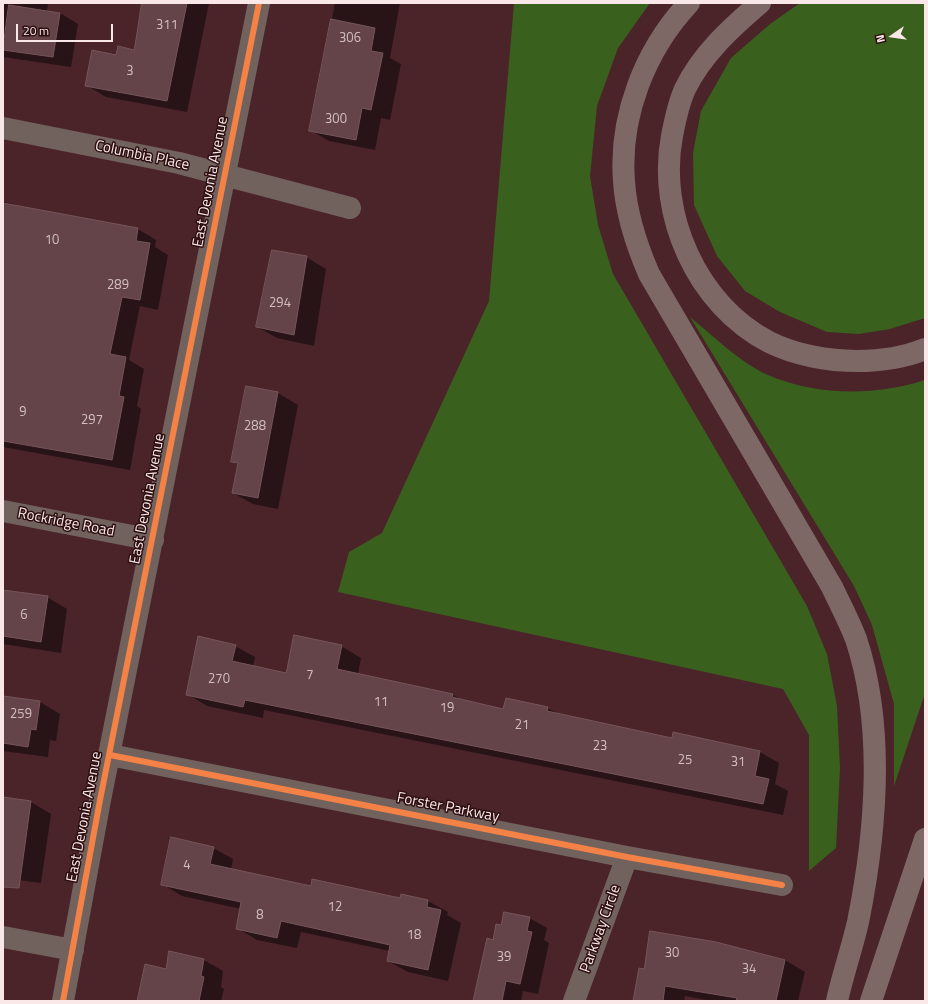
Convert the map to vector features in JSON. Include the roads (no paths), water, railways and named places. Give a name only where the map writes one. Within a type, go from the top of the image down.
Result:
[{"type":"highway","points":[[689,3],[664,32],[649,59],[638,86],[629,116],[624,148],[624,181],[637,246],[649,274],[832,587],[855,638],[864,668],[870,698],[874,757],[870,838],[857,923],[837,1001]]},
{"type":"highway","points":[[760,3],[715,44],[698,67],[684,90],[675,118],[670,146],[668,174],[672,204],[691,261],[707,287],[725,309],[745,326],[776,344],[797,352],[826,359],[876,361],[899,357],[925,349]]},
{"type":"highway","points":[[871,1001],[925,839]]},
{"type":"street","name":"East Devonia Avenue","points":[[63,1001],[110,755],[259,3]]},
{"type":"street","name":"Columbia Place","points":[[3,128],[226,174],[350,208]]},
{"type":"street","name":"Rockridge Road","points":[[3,511],[153,540]]},
{"type":"street","name":"Forster Parkway","points":[[110,755],[782,886]]},
{"type":"street","name":"Parkway Circle","points":[[574,1001],[627,857]]},
{"type":"street","points":[[3,936],[73,950]]}]
